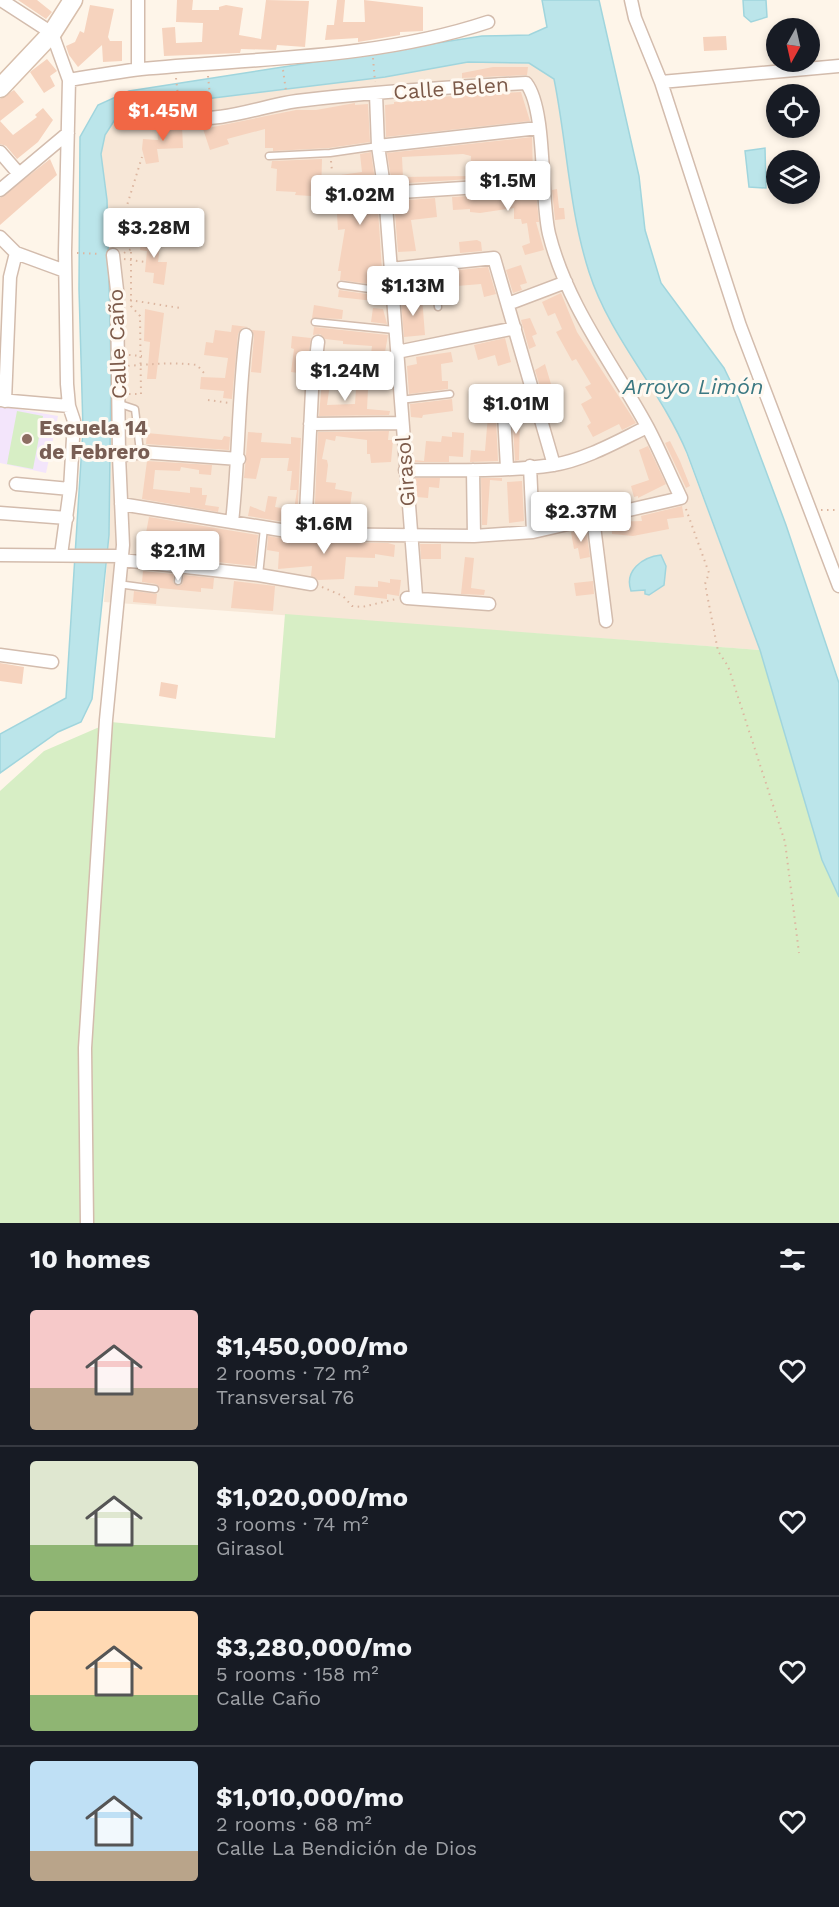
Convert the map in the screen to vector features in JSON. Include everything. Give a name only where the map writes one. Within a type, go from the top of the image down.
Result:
[{"type":"street","points":[[1,0],[52,33],[69,80],[66,271],[69,406],[74,421],[65,555]]},
{"type":"street","points":[[2,84],[52,33],[73,0]]},
{"type":"street","points":[[138,0],[138,69]]},
{"type":"street","points":[[631,0],[635,18],[661,82],[740,326],[808,510],[839,586]]},
{"type":"street","points":[[69,80],[138,69],[282,58],[395,44],[442,37],[488,22]]},
{"type":"street","points":[[661,82],[839,66]]},
{"type":"street","name":"Calle Belen","points":[[181,110],[212,117],[292,101],[408,88],[526,83],[532,91],[538,128]]},
{"type":"street","name":"Girasol","points":[[376,92],[378,146],[385,193],[397,352],[411,597]]},
{"type":"street","points":[[121,504],[305,534],[474,536],[533,532],[681,498],[647,427],[604,357],[566,282],[549,234],[538,128],[378,146]]},
{"type":"street","points":[[0,190],[68,133]]},
{"type":"street","points":[[0,152],[19,174]]},
{"type":"street","points":[[385,193],[542,183]]},
{"type":"street","points":[[0,237],[16,253],[66,271]]},
{"type":"street","points":[[16,253],[10,277],[3,401],[69,406]]},
{"type":"street","name":"Calle Caño","points":[[87,1223],[85,1048],[106,720],[118,585],[121,504],[119,367],[110,255]]},
{"type":"street","points":[[390,269],[494,258],[554,465]]},
{"type":"street","points":[[508,304],[566,282]]},
{"type":"street","points":[[397,352],[514,328]]},
{"type":"street","points":[[232,522],[239,459],[238,404],[246,335]]},
{"type":"street","points":[[305,534],[310,424],[318,342]]},
{"type":"street","points":[[503,396],[507,468]]},
{"type":"street","points":[[310,424],[401,423]]},
{"type":"street","points":[[405,470],[473,470],[554,465],[594,452],[647,427]]},
{"type":"street","points":[[119,456],[141,452],[239,459]]},
{"type":"street","points":[[530,466],[533,532]]},
{"type":"street","points":[[473,470],[474,536]]},
{"type":"street","points":[[16,484],[70,489]]},
{"type":"street","points":[[0,513],[67,518]]},
{"type":"street","points":[[593,518],[606,621]]},
{"type":"street","points":[[0,555],[119,557],[311,584]]},
{"type":"street","points":[[411,597],[489,604]]},
{"type":"street","points":[[0,656],[52,662]]},
{"type":"lane","points":[[269,156],[330,153],[378,146]]},
{"type":"lane","points":[[433,264],[438,307]]},
{"type":"lane","points":[[341,285],[391,292]]},
{"type":"lane","points":[[315,322],[394,330]]},
{"type":"lane","points":[[399,400],[450,394]]},
{"type":"lane","points":[[120,404],[135,409],[141,452]]},
{"type":"lane","points":[[259,575],[264,527]]},
{"type":"lane","points":[[178,581],[180,567]]},
{"type":"lane","points":[[118,585],[155,590]]},
{"type":"path","points":[[372,51],[376,92]]},
{"type":"path","points":[[283,63],[292,101]]},
{"type":"path","points":[[207,69],[211,107]]},
{"type":"path","points":[[176,82],[181,110]]},
{"type":"path","points":[[110,255],[142,157]]},
{"type":"path","points":[[135,236],[131,249],[130,300],[131,306],[140,316],[143,365],[141,394]]},
{"type":"path","points":[[74,253],[110,255],[122,254],[131,249]]},
{"type":"path","points":[[110,255],[130,262],[145,261]]},
{"type":"path","points":[[130,300],[180,308]]},
{"type":"path","points":[[119,367],[167,366],[174,362],[197,364],[204,373]]},
{"type":"path","points":[[208,400],[238,404]]},
{"type":"path","points":[[681,498],[709,573],[705,584],[718,651],[728,666],[785,842],[799,953]]},
{"type":"path","points":[[808,510],[839,510]]},
{"type":"path","points":[[311,584],[343,596],[352,606],[362,607],[411,597]]},
{"type":"shaded area","points":[[468,62],[530,63],[554,79],[566,143],[569,177],[616,330],[677,429],[760,650],[104,602],[109,535],[111,367],[108,235],[101,154],[105,135],[114,120],[189,101],[385,77]]},
{"type":"shaded area","name":"Escuela 14 de Febrero","points":[[0,406],[58,416],[46,473],[0,463]]},
{"type":"green space","points":[[17,411],[43,416],[33,469],[7,464]]},
{"type":"green space","points":[[285,614],[760,650],[822,860],[839,897],[839,1223],[0,1223],[0,791],[44,751],[111,722],[275,738]]},
{"type":"water","name":"Arroyo Limón","points":[[542,0],[599,0],[639,176],[645,230],[661,283],[724,368],[739,399],[786,525],[839,683],[839,897],[822,860],[760,650],[687,453],[664,407],[622,342],[598,296],[589,272],[577,225],[554,79],[529,63],[468,62],[385,77],[189,101],[114,121],[105,135],[101,154],[107,200],[111,367],[109,535],[92,699],[81,722],[58,732],[0,773],[0,734],[66,698],[83,429],[79,289],[80,137],[98,105],[129,91],[482,36],[529,35],[547,27]]},
{"type":"water","points":[[743,0],[766,0],[767,17],[751,22],[744,16]]},
{"type":"water","points":[[765,148],[766,188],[749,187],[745,151]]},
{"type":"water","points":[[661,555],[666,566],[664,585],[649,595],[645,594],[645,590],[631,591],[630,577],[636,566],[647,559]]},
{"type":"building","points":[[18,0],[37,0],[52,12],[46,19]]},
{"type":"building","points":[[177,0],[193,0],[192,10],[219,10],[219,7],[226,5],[243,8],[239,35],[261,39],[266,0],[309,1],[305,47],[277,45],[276,50],[241,49],[240,53],[164,56],[162,28],[175,27],[176,43],[202,42],[203,23],[176,22]]},
{"type":"building","points":[[337,0],[345,0],[343,22],[365,22],[364,0],[423,7],[423,31],[400,32],[400,35],[358,42],[358,38],[325,40],[327,25],[334,25]]},
{"type":"building","points":[[90,5],[114,9],[108,37],[110,41],[122,41],[122,61],[103,62],[102,45],[78,67],[69,55],[66,46],[75,42],[80,31],[84,33]]},
{"type":"building","points":[[726,36],[727,50],[704,51],[703,37]]},
{"type":"building","points":[[47,59],[57,71],[50,76],[55,86],[44,93],[30,72]]},
{"type":"building","points":[[493,67],[528,67],[527,75],[462,78],[462,73]]},
{"type":"building","points":[[14,90],[24,102],[0,121],[0,99]]},
{"type":"building","points":[[521,92],[530,121],[386,137],[385,105],[394,104],[394,102],[421,101],[421,98]]},
{"type":"building","points":[[355,103],[355,105],[368,104],[370,142],[329,148],[273,151],[273,148],[265,148],[265,129],[227,139],[229,144],[210,150],[203,129],[296,110],[316,110]]},
{"type":"building","points":[[43,108],[53,120],[38,142],[17,159],[6,146],[0,144],[0,121],[13,135],[37,117],[35,115]]},
{"type":"building","points":[[157,126],[182,126],[183,148],[157,149],[159,162],[146,164],[142,149],[143,139],[158,140]]},
{"type":"building","points":[[532,137],[533,175],[392,184],[387,153]],"holes":[[[463,154],[471,156],[470,176],[403,177],[402,157]]]},
{"type":"building","points":[[371,152],[377,194],[383,286],[340,280],[341,271],[338,271],[345,229],[338,230],[337,214],[348,213],[348,193],[335,194],[333,176],[362,172],[360,154]]},
{"type":"building","points":[[50,159],[57,175],[0,225],[0,198]]},
{"type":"building","points":[[322,159],[321,195],[295,195],[296,192],[276,191],[277,169],[271,168],[272,161]]},
{"type":"building","points":[[557,189],[559,208],[564,208],[565,219],[555,220],[552,190]]},
{"type":"building","points":[[536,192],[539,222],[536,222],[544,250],[525,255],[522,246],[530,243],[527,223],[522,224],[521,219],[514,219],[514,208],[480,213],[470,212],[470,209],[453,210],[452,197]]},
{"type":"building","points":[[435,198],[437,217],[411,220],[416,251],[398,252],[394,201]]},
{"type":"building","points":[[142,236],[161,238],[158,262],[167,262],[164,285],[153,283],[154,273],[145,272],[147,251],[140,250]]},
{"type":"building","points":[[477,240],[481,242],[482,251],[460,253],[459,242]]},
{"type":"building","points":[[521,265],[527,283],[520,285],[522,290],[513,293],[506,270]]},
{"type":"building","points":[[488,267],[496,294],[484,297],[481,284],[457,286],[457,283],[448,285],[450,301],[443,303],[439,272]]},
{"type":"building","points":[[339,290],[374,295],[374,301],[338,297]]},
{"type":"building","points":[[561,293],[577,332],[636,423],[622,430],[619,424],[593,437],[587,426],[591,423],[581,404],[592,398],[585,387],[591,384],[576,359],[572,361],[556,332],[562,329],[555,313],[548,316],[542,302]]},
{"type":"building","points":[[422,297],[425,335],[404,337],[401,300]]},
{"type":"building","points":[[314,305],[343,310],[342,319],[312,318]]},
{"type":"building","points":[[373,308],[383,309],[387,324],[371,322]]},
{"type":"building","points":[[145,309],[164,313],[156,379],[147,379],[150,342],[144,341]]},
{"type":"building","points":[[530,318],[537,334],[532,336],[536,346],[529,349],[521,320]]},
{"type":"building","points":[[232,325],[248,327],[242,328],[238,334],[232,399],[223,398],[224,391],[200,389],[201,377],[225,378],[228,358],[204,355],[206,342],[213,343],[215,330],[231,332]]},
{"type":"building","points":[[314,327],[388,335],[384,358],[389,359],[385,387],[367,384],[372,346],[343,344],[343,341],[325,339],[320,334],[313,335]]},
{"type":"building","points":[[252,330],[265,331],[261,373],[251,372],[254,336]]},
{"type":"building","points":[[292,336],[311,338],[306,374],[291,372],[294,349],[291,348]]},
{"type":"building","points":[[505,338],[511,362],[498,366],[495,355],[478,360],[474,345]]},
{"type":"building","points":[[451,352],[453,362],[441,364],[442,381],[448,381],[448,389],[409,394],[407,366],[417,364],[416,357]]},
{"type":"building","points":[[545,364],[551,384],[540,387],[535,370]]},
{"type":"building","points":[[323,367],[329,367],[328,377],[331,377],[327,405],[355,404],[356,389],[368,390],[367,409],[390,411],[389,415],[319,416]]},
{"type":"building","points":[[495,397],[498,461],[470,462],[471,450],[485,451],[488,415],[485,398]]},
{"type":"building","points":[[452,399],[453,411],[423,415],[422,418],[411,417],[410,404]]},
{"type":"building","points":[[512,410],[516,410],[514,417],[520,417],[519,460],[515,461]]},
{"type":"building","points":[[389,431],[388,440],[393,440],[391,462],[371,463],[370,454],[367,454],[367,440],[336,436],[335,441],[326,439],[322,459],[327,460],[328,465],[326,482],[336,483],[335,489],[352,492],[349,515],[343,514],[343,526],[314,526],[318,432]]},
{"type":"building","points":[[248,432],[262,433],[261,442],[291,444],[291,437],[301,438],[297,524],[248,516],[250,506],[265,512],[268,496],[277,497],[275,507],[294,510],[297,490],[290,490],[292,471],[287,471],[289,458],[261,458],[256,479],[244,478]]},
{"type":"building","points":[[452,432],[464,433],[463,457],[449,456],[449,462],[415,462],[415,460],[424,461],[426,441],[441,442],[442,436],[452,437]]},
{"type":"building","points":[[147,433],[222,440],[224,436],[230,437],[229,450],[146,444]]},
{"type":"building","points":[[670,441],[690,486],[686,488],[665,443]]},
{"type":"building","points":[[648,446],[666,484],[638,498],[638,496],[634,497],[631,486],[649,480],[639,450]]},
{"type":"building","points":[[147,461],[212,465],[211,475],[199,474],[199,470],[181,467],[180,471],[155,470],[153,489],[190,493],[190,487],[202,488],[202,495],[207,495],[205,505],[219,507],[218,512],[142,499]]},
{"type":"building","points":[[415,478],[440,478],[439,488],[429,487],[428,498],[417,497]]},
{"type":"building","points":[[481,478],[502,478],[502,481],[490,480],[487,525],[482,525]]},
{"type":"building","points":[[522,481],[524,521],[509,523],[507,482]]},
{"type":"building","points":[[548,493],[548,497],[563,494],[567,516],[541,521],[540,494]]},
{"type":"building","points":[[605,495],[608,506],[585,511],[583,501]]},
{"type":"building","points":[[682,506],[684,517],[667,519],[669,529],[633,536],[612,534],[611,522],[642,521],[641,516]]},
{"type":"building","points":[[149,517],[258,535],[255,566],[142,554]]},
{"type":"building","points":[[586,528],[590,557],[580,559],[578,548],[574,549],[571,532]]},
{"type":"building","points":[[268,536],[305,542],[388,543],[395,545],[394,557],[375,554],[375,558],[346,557],[344,579],[318,580],[311,576],[312,566],[278,569],[279,552],[267,550]]},
{"type":"building","points":[[420,544],[441,544],[441,559],[421,559]]},
{"type":"building","points":[[465,557],[474,558],[471,588],[485,590],[484,595],[461,594]]},
{"type":"building","points":[[143,571],[174,574],[173,582],[178,586],[182,584],[184,575],[214,578],[213,589],[201,588],[201,592],[160,588],[156,584],[142,582]]},
{"type":"building","points":[[390,579],[401,580],[399,596],[387,594],[387,599],[354,595],[355,586],[378,587],[378,581],[390,583]]},
{"type":"building","points":[[234,581],[275,586],[273,611],[231,608]]},
{"type":"building","points":[[593,581],[594,594],[576,596],[574,583]]},
{"type":"building","points":[[134,591],[157,594],[156,604],[133,602]]},
{"type":"building","points":[[0,663],[24,667],[22,684],[0,681]]},
{"type":"building","points":[[161,682],[178,685],[176,699],[159,696]]},
{"type":"place","name":"Escuela 14 de Febrero","points":[[27,439]]}]
